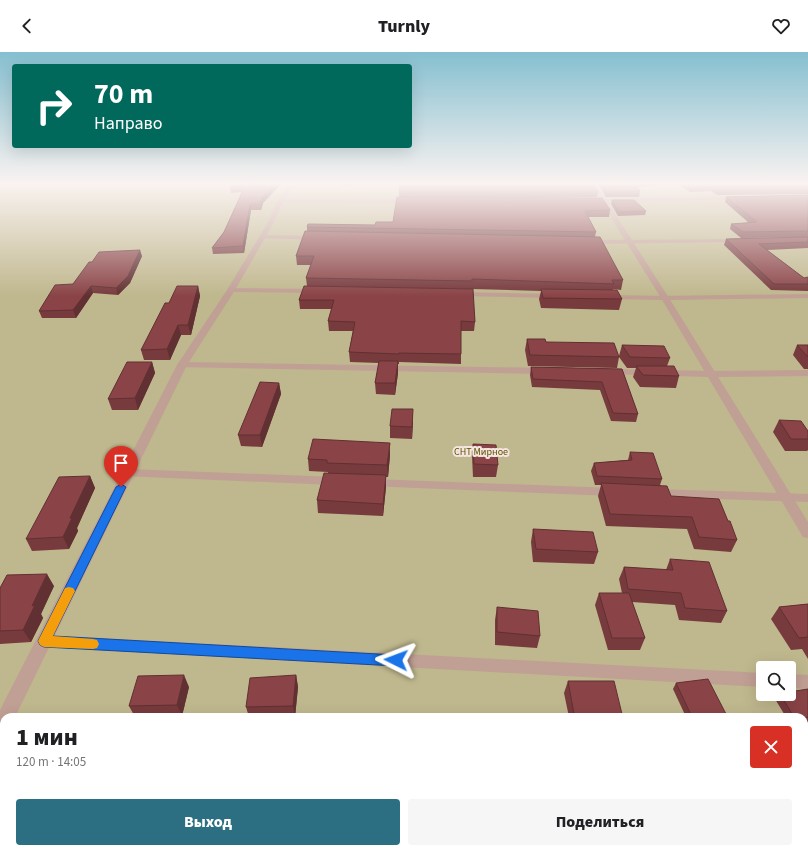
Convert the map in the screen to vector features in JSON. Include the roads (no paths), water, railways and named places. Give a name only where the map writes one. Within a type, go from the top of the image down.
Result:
[{"type":"street","points":[[8,713],[182,365],[231,290],[270,221]]},
{"type":"street","points":[[617,221],[808,533]]},
{"type":"lane","points":[[262,237],[326,238]]},
{"type":"lane","points":[[582,242],[630,243],[746,241]]},
{"type":"lane","points":[[231,290],[326,292]]},
{"type":"lane","points":[[452,294],[562,296]]},
{"type":"lane","points":[[594,297],[665,298],[808,296]]},
{"type":"lane","points":[[182,365],[553,371]]},
{"type":"lane","points":[[600,372],[711,374],[808,373]]},
{"type":"lane","points":[[128,473],[627,492]]},
{"type":"lane","points":[[643,493],[808,498]]},
{"type":"lane","points":[[44,641],[756,680]]},
{"type":"lane","points":[[796,681],[808,682]]},
{"type":"park label","name":"СНТ Мирное","points":[[481,451]]}]
